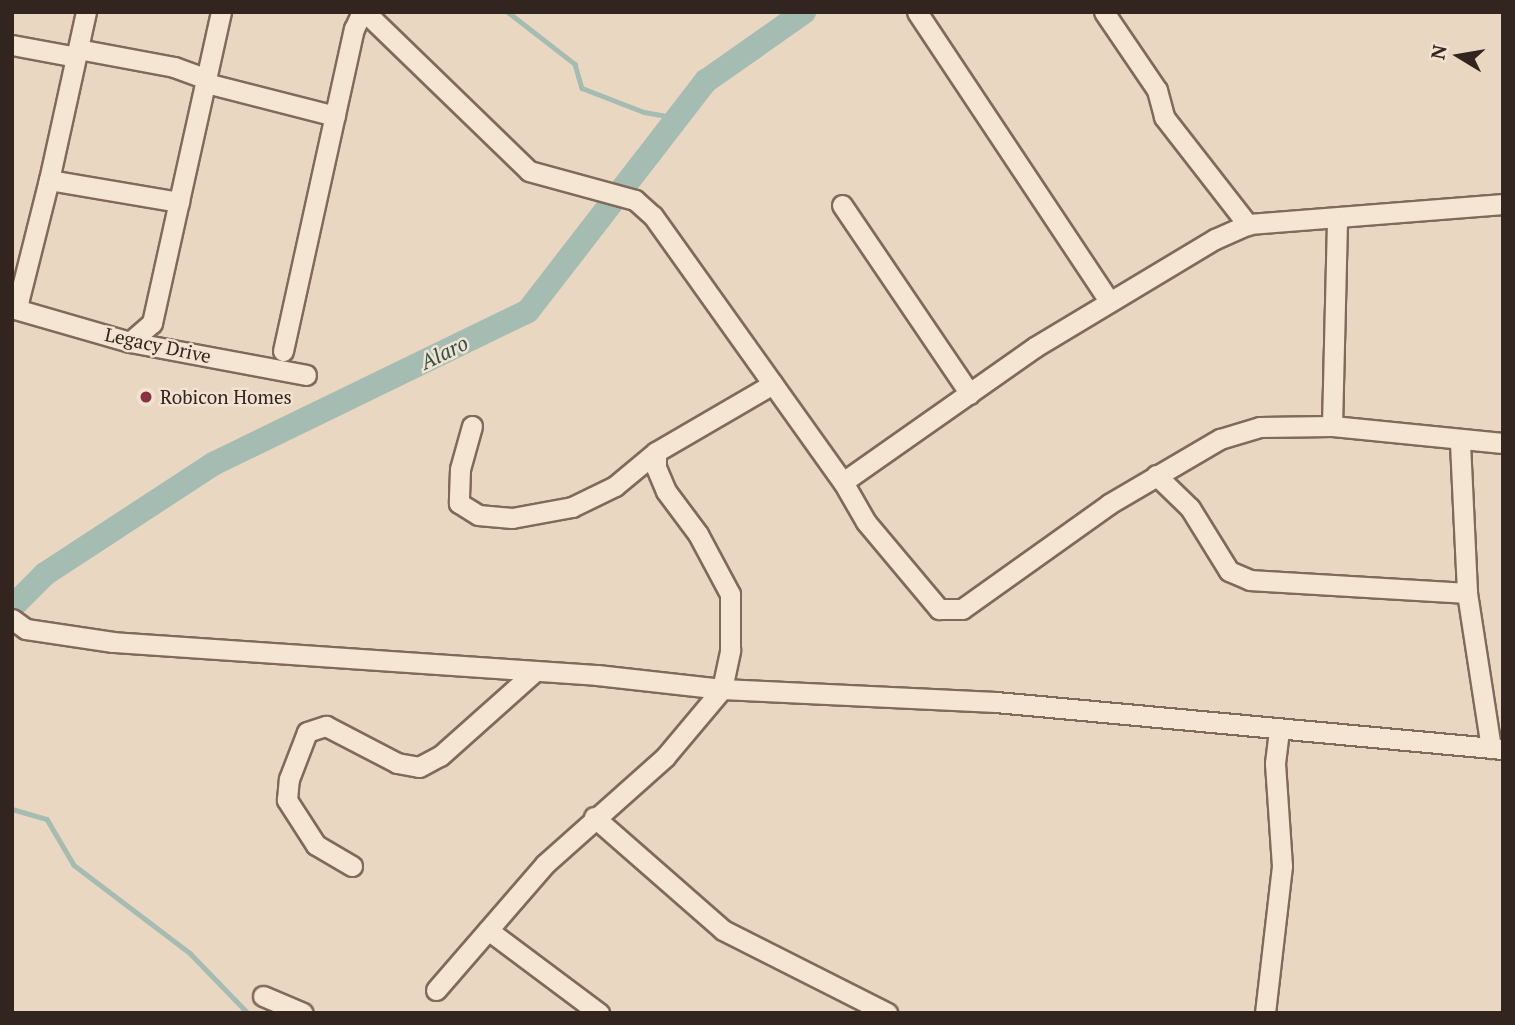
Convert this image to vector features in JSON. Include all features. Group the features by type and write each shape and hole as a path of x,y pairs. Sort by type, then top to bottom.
{"street":[{"path":"12,307 19,299 49,180 86,12"},
{"path":"130,342 152,323 221,12"},
{"path":"283,351 335,116 363,12 529,171 635,200 653,216 844,482 866,522 927,599 939,609 953,612 1157,475 1220,439 1261,427 1332,426 1460,443 1503,443"},
{"path":"917,12 1110,302"},
{"path":"1104,12 1157,90 1164,117 1248,225"},
{"path":"12,44 174,67 206,81 335,116"},
{"path":"49,180 179,202"},
{"path":"844,482 1035,347 1215,239 1248,225 1503,204"},
{"path":"842,205 970,394"},
{"path":"1332,426 1337,219"},
{"name":"Legacy Drive","path":"12,307 130,342 306,375"},
{"path":"472,426 456,495 466,509 493,519 572,507 615,486 656,452 773,384"},
{"path":"12,619 26,629 113,642 722,689 996,702 1497,749 1467,593 1460,443"},
{"path":"436,990 594,817 620,800 665,757 722,689 730,650 730,594 698,534 666,491 656,467 656,452"},
{"path":"1157,475 1189,508 1229,571 1250,580 1467,593"},
{"path":"352,866 316,845 287,800 289,779 307,732 326,726 397,763 419,767 440,756 533,673"},
{"path":"1265,1013 1282,866 1275,763 1279,729"},
{"path":"594,817 723,930 887,1013"},
{"path":"488,930 599,1013"},
{"path":"263,996 303,1013"}],"waterway":[{"path":"508,12 575,64 582,88 644,112 678,118"},
{"name":"Alaro","path":"12,607 45,574 213,464 528,311 706,81 804,12"},
{"path":"12,809 47,819 74,865 190,953 248,1013"}],"place":[{"name":"Robicon Homes","path":"146,397"}]}
